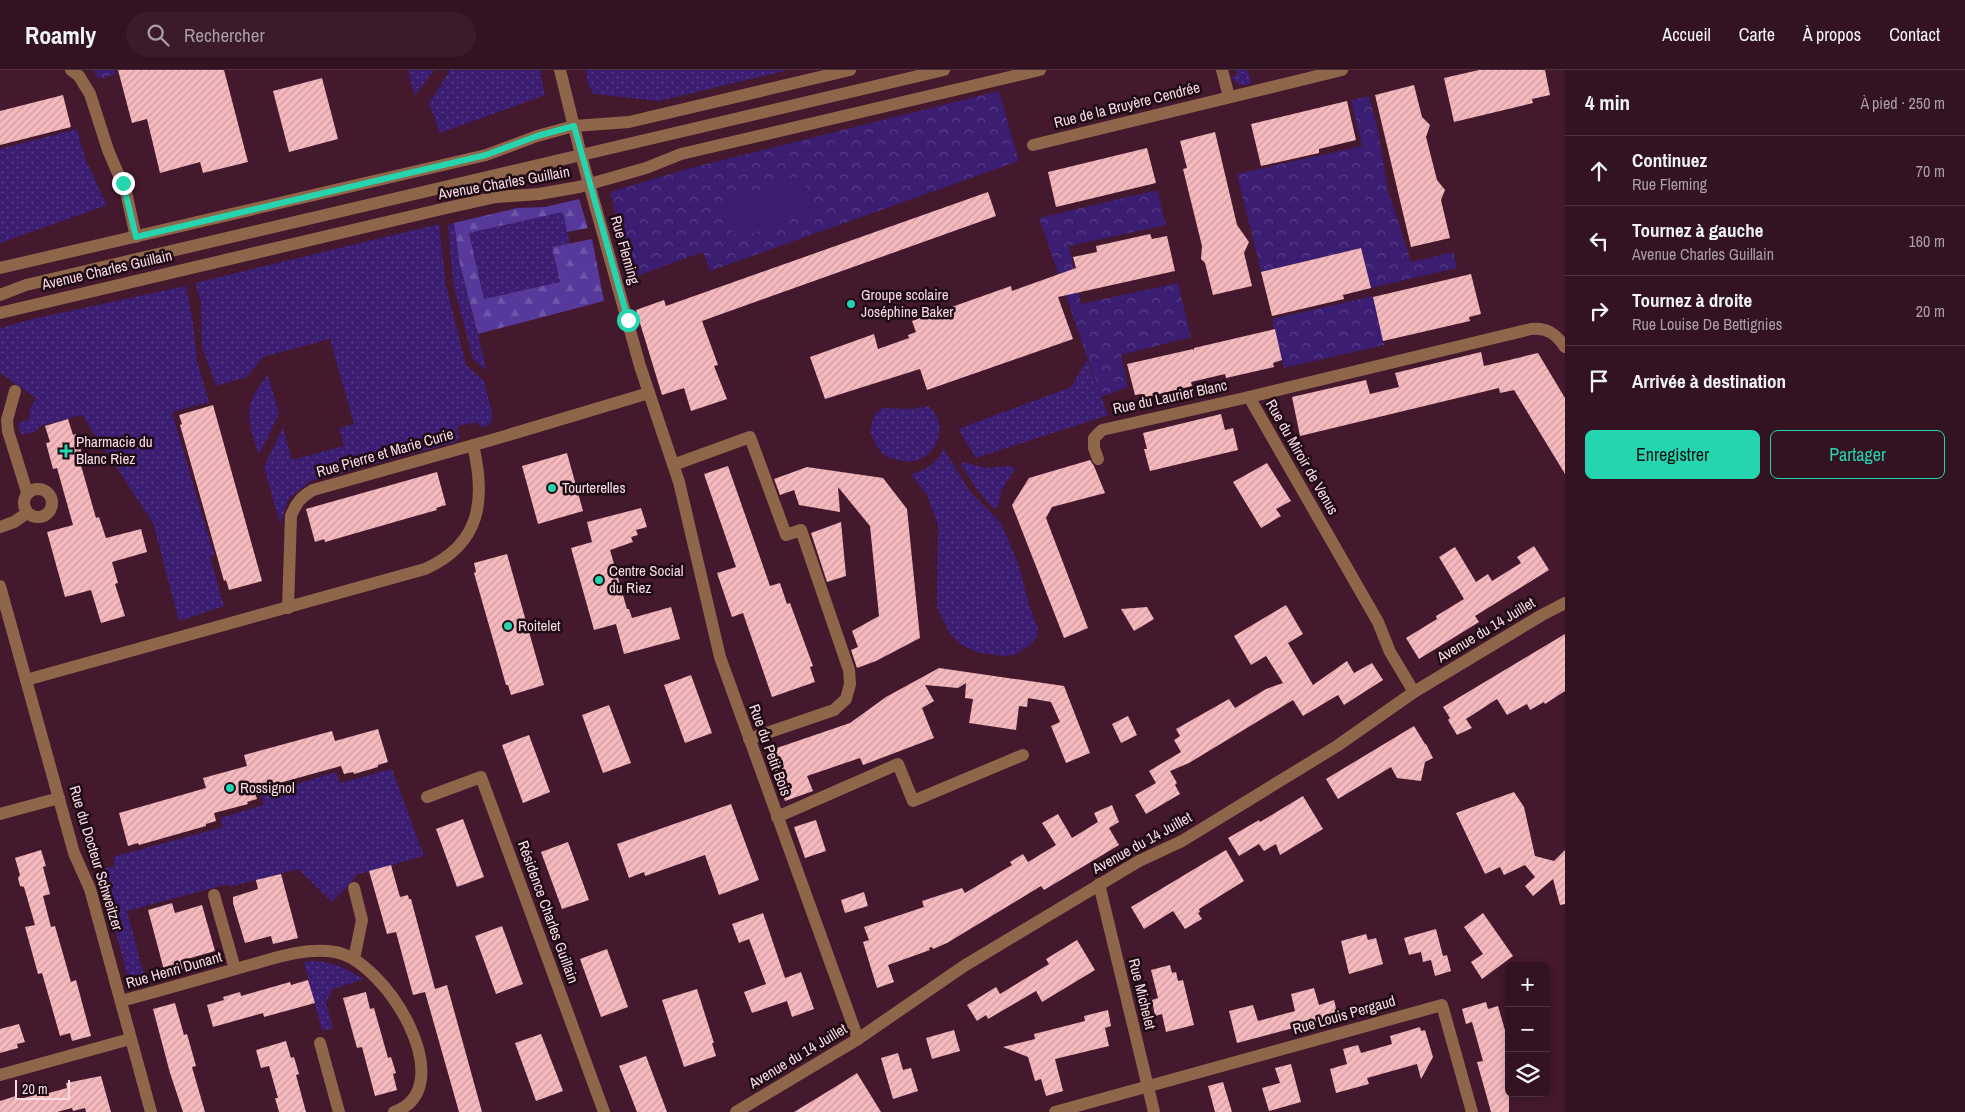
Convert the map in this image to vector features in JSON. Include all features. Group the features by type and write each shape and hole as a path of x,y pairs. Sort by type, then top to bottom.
{"street":[{"path":"71,70 79,76 90,94 108,150 126,192 136,237"},
{"name":"Rue Fleming","path":"560,70 581,155 648,393 674,465"},
{"name":"Avenue Charles Guillain","path":"0,268 486,155 537,136 574,126 629,122 850,70"},
{"path":"0,295 26,285 944,70"},
{"name":"Avenue Charles Guillain","path":"0,313 496,197 551,192 589,184 636,171 681,154 1040,70"},
{"path":"1222,70 1229,97"},
{"name":"Rue de la Bruyère Cendrée","path":"1033,145 1342,70"},
{"path":"0,284 8,286 26,285"},
{"name":"Rue du Miroir de Venus","path":"1414,692 1390,652 1378,622 1249,397 1531,329 1548,330 1557,336 1565,347"},
{"path":"15,391 7,420 8,431 27,492 23,503 28,513 36,517 46,515 52,507 49,493 41,488 27,492"},
{"name":"Rue Pierre et Marie Curie","path":"288,608 291,516 296,503 313,490 648,393"},
{"name":"Rue du Laurier Blanc","path":"1098,459 1094,448 1094,438 1102,430 1249,397"},
{"path":"674,465 750,437 786,535 800,530 850,670 850,684 846,699 834,710 749,739"},
{"name":"Rue Pierre et Marie Curie","path":"26,680 425,569 452,554 466,538 471,526 478,503 480,482 473,445"},
{"name":"Rue du Petit Bois","path":"674,465 718,650 858,1040"},
{"path":"0,527 14,522 28,513"},
{"name":"Rue du Docteur Schweitzer","path":"0,586 74,852 90,889 151,1112"},
{"name":"Avenue du 14 Juillet","path":"736,1112 858,1040 956,972 1099,884 1139,861 1182,841 1337,746 1414,692 1565,603"},
{"path":"777,817 898,764 913,801 1023,755"},
{"name":"Résidence Charles Guillain","path":"427,797 481,777 604,1112"},
{"path":"0,814 59,798"},
{"name":"Rue Michelet","path":"1099,884 1154,1112"},
{"path":"354,888 362,920 354,958"},
{"name":"Rue Henri Dunant","path":"214,896 235,969"},
{"name":"Rue Henri Dunant","path":"122,1001 296,953 313,950 348,955 382,982 402,1010 416,1044 422,1074 421,1084 412,1102 401,1111"},
{"name":"Rue Louis Pergaud","path":"1148,1087 1442,1004 1472,1112"},
{"path":"0,1075 130,1039"},
{"path":"320,1044 339,1112"},
{"path":"1055,1112 1148,1087"}],"green space":[{"path":"93,70 115,70 116,74 99,79"},
{"path":"408,70 434,70 415,96"},
{"path":"450,70 540,70 545,95 440,133 429,103"},
{"path":"586,70 788,70 660,101 594,94 588,85"},
{"path":"1236,70 1251,70 1248,71 1251,83 1242,85 1235,81 1231,77 1237,75"},
{"path":"999,91 1019,161 710,271 703,252 631,278 610,192 690,168"},
{"path":"1369,96 1378,131 1388,190 1411,262 1453,252 1457,268 1371,288 1361,248 1261,272 1237,174 1362,146 1351,100"},
{"path":"77,129 86,161 107,205 0,243 0,149"},
{"path":"797,177 804,180 813,206 809,213 742,237 733,233 725,208 729,200"},
{"path":"1157,190 1166,225 1069,246 1081,304 1178,283 1191,337 1121,355 1128,387 1101,397 1039,218"},
{"path":"579,199 588,228 567,232 563,212 469,233 484,299 560,282 552,247 592,239 604,301 478,334 460,265 454,223 517,208 545,207"},
{"path":"563,212 570,243 552,247 560,282 484,299 469,233"},
{"path":"454,223 460,265 487,371 473,359 453,283 448,225"},
{"path":"439,224 446,285 466,365 484,381 492,413 492,421 487,427 482,427 476,422 457,427 459,437 456,442 311,481 289,498 280,524 264,466 283,428 292,460 344,446 339,428 354,424 330,339 263,357 247,377 216,386 202,347 201,302 195,283"},
{"path":"186,286 197,360 209,402 172,412 214,555 210,557 224,606 179,621 153,523 82,415 40,426 34,432 21,435 18,423 29,420 30,408 36,398 0,373 0,328 37,318"},
{"path":"1373,296 1384,345 1284,368 1272,319"},
{"path":"1087,360 1108,415 976,458 958,429 1071,387"},
{"path":"268,374 279,414 259,455 249,413 254,395"},
{"path":"928,406 936,415 939,425 939,435 929,453 920,459 910,461 891,458 881,452 870,432 874,416 882,408 913,409"},
{"path":"944,449 969,490 1001,523 1018,563 1030,608 1038,628 1037,637 1030,645 1015,655 1002,656 977,652 961,645 950,634 937,608 938,525 927,495 912,476 913,473 931,465"},
{"path":"963,462 985,468 1012,466 1015,469 1002,489 998,507 993,508 978,491 961,465"},
{"path":"392,769 424,856 356,875 332,902 298,869 229,887 228,884 127,911 145,979 134,983 128,978 99,870 115,866 113,857 223,827 220,818 264,805 261,795 336,772 340,783"},
{"path":"318,961 340,966 364,979 333,989 326,1003 333,1028 322,1031 304,962"}],"building":[{"path":"118,70 224,70 248,162 203,173 200,162 160,173 147,119 132,123"},
{"path":"1479,70 1545,70 1550,95 1532,99 1533,103 1454,122 1444,78"},
{"path":"322,78 338,139 289,152 273,91"},
{"path":"1414,85 1422,117 1430,125 1426,137 1437,180 1445,190 1441,200 1450,238 1411,247 1375,95"},
{"path":"63,95 71,127 0,145 0,111"},
{"path":"1347,101 1356,140 1319,149 1319,153 1261,166 1251,124"},
{"path":"1215,132 1237,225 1249,242 1244,253 1252,286 1213,295 1205,263 1201,259 1202,246 1183,169 1187,168 1180,141"},
{"path":"1147,148 1156,183 1056,207 1048,172"},
{"path":"988,192 996,216 702,321 718,365 714,366 727,399 691,411 684,388 662,395 636,310 664,300 666,306"},
{"path":"1150,234 1152,239 1167,236 1175,271 1058,297 1073,339 927,390 920,369 825,399 810,357 874,334 878,349 909,338 908,335 916,332 912,321 1011,286 1012,291 1076,268 1073,257 1097,252 1096,246"},
{"path":"1361,248 1371,288 1343,295 1344,299 1272,316 1261,272"},
{"path":"1471,274 1481,314 1469,317 1470,321 1383,341 1373,297"},
{"path":"1275,329 1282,360 1273,363 1274,367 1226,378 1225,374 1191,382 1192,386 1143,398 1142,394 1135,395 1127,364 1193,349 1194,351 1194,348"},
{"path":"1481,352 1484,366 1538,353 1565,398 1565,474 1514,390 1500,393 1499,388 1300,436 1292,397 1366,380 1370,394 1399,387 1395,373"},
{"path":"213,405 262,581 229,590 226,580 224,581 180,425 182,424 179,415"},
{"path":"1221,414 1225,430 1233,428 1238,450 1150,471 1144,449 1147,449 1143,433"},
{"path":"68,419 73,435 76,434 84,461 80,462 96,518 99,517 106,538 141,529 147,552 112,562 118,583 115,584 125,616 101,623 91,590 65,597 47,532 73,525 57,468 53,469 46,443 50,442 45,426"},
{"name":"Tourterelles","path":"567,453 583,511 538,524 522,466"},
{"path":"1090,460 1105,493 1052,507 1046,518 1088,628 1064,638 1012,505 1029,478"},
{"path":"1267,463 1291,501 1276,509 1281,516 1261,528 1233,482"},
{"path":"728,466 770,586 780,583 787,604 790,603 813,666 810,667 815,682 772,697 743,613 732,617 717,573 736,567 704,474"},
{"path":"807,467 883,478 907,509 920,638 876,661 857,668 851,650 858,647 852,631 879,616 870,526 838,487 840,512 799,505 794,490 780,495 774,479"},
{"path":"437,472 446,505 436,508 437,510 325,542 324,539 315,542 306,509"},
{"name":"Centre Social du Riez","path":"641,508 647,527 636,530 638,535 631,537 633,542 610,550 627,609 629,609 632,618 671,607 680,639 624,654 616,624 594,630 571,548 592,542 587,522"},
{"path":"841,522 846,576 827,582 811,533"},
{"path":"1534,546 1549,570 1475,616 1479,622 1419,659 1406,638 1437,619 1436,616 1464,599 1439,557 1455,547 1476,582 1488,574 1492,581 1521,563 1517,557"},
{"name":"Roitelet","path":"507,554 544,685 511,695 508,685 506,685 474,573 476,572 474,563"},
{"path":"1286,605 1303,634 1288,643 1313,685 1347,661 1354,673 1372,663 1383,680 1344,705 1338,695 1303,716 1293,700 1189,763 1170,771 1177,783 1175,785 1180,794 1146,814 1135,795 1156,783 1149,771 1181,752 1174,740 1180,736 1176,729 1229,699 1235,708 1266,689 1283,683 1266,656 1251,665 1234,636"},
{"path":"1147,607 1154,619 1134,631 1121,609"},
{"path":"1565,634 1565,691 1545,704 1544,702 1530,710 1527,704 1507,715 1497,699 1466,719 1472,728 1457,735 1443,707"},
{"path":"939,668 1064,686 1090,753 1066,763 1051,726 1060,722 1051,702 1028,698 1027,707 1019,706 1016,730 969,723 973,699 965,698 966,683 958,688 925,685 934,701 922,708 934,738 863,765 860,758 807,776 813,791 785,801 768,751 850,723 886,697"},
{"path":"691,675 712,733 685,743 664,685"},
{"path":"609,705 631,763 603,773 582,715"},
{"path":"1128,716 1137,735 1121,743 1112,724"},
{"path":"1414,726 1433,758 1425,762 1421,781 1397,778 1391,767 1338,799 1326,779"},
{"name":"Rossignol","path":"378,729 388,762 378,765 378,767 354,774 353,772 344,774 341,766 254,790 257,799 247,802 248,804 214,813 216,821 206,824 206,826 139,845 138,843 128,846 119,813 206,788 203,778 247,766 244,755 332,731 335,741"},
{"path":"529,735 550,792 523,803 502,745"},
{"path":"1514,792 1524,807 1535,856 1554,861 1565,850 1565,904 1560,905 1553,879 1533,896 1525,886 1535,877 1525,865 1504,875 1500,867 1485,874 1456,813"},
{"path":"1303,796 1323,829 1280,855 1276,844 1264,851 1259,844 1239,856 1228,838 1259,820 1260,822"},
{"path":"731,804 759,880 719,895 705,855 645,876 644,872 629,878 617,844"},
{"path":"1112,805 1119,822 1109,828 1119,845 1044,890 1041,886 947,943 933,949 932,947 929,948 930,950 888,965 894,982 877,988 863,942 869,940 864,927 924,907 922,901 962,888 965,893 1012,865 1010,862 1023,854 1028,862 1056,845 1042,823 1058,814 1072,838 1098,822 1094,813"},
{"path":"463,819 484,877 457,887 436,829"},
{"path":"816,820 826,851 805,858 794,827"},
{"path":"568,842 589,900 562,909 541,852"},
{"path":"41,850 46,866 43,867 50,894 43,896 51,927 55,926 71,982 76,980 91,1036 72,1041 70,1033 60,1036 42,973 38,974 25,927 35,925 24,887 20,886 18,878 20,875 15,858"},
{"path":"1226,850 1244,881 1199,909 1200,912 1198,913 1202,919 1185,929 1173,911 1144,929 1131,907"},
{"path":"391,865 400,897 408,895 409,899 411,899 435,989 447,985 482,1112 459,1112 425,992 413,995 396,932 387,934 369,871"},
{"path":"281,874 298,938 273,944 271,936 245,943 233,903 233,897 258,889 256,880"},
{"path":"864,892 868,906 845,913 841,900"},
{"path":"172,903 175,913 202,905 215,951 187,959 190,967 165,974 148,910"},
{"path":"763,913 785,978 801,972 814,1009 792,1017 787,1001 752,1013 744,992 766,984 749,939 739,943 732,924"},
{"path":"1483,913 1513,956 1482,979 1471,962 1483,954 1464,927"},
{"path":"502,926 523,984 496,994 475,936"},
{"path":"1436,929 1443,956 1447,955 1451,971 1435,976 1431,960 1423,962 1421,952 1409,955 1404,938"},
{"path":"1366,934 1368,940 1376,938 1383,964 1349,974 1341,941"},
{"path":"1077,940 1095,970 1042,1002 1036,991 988,1019 986,1015 977,1021 967,1005 996,987 1000,994 1049,964 1046,959"},
{"path":"607,949 628,1007 601,1017 580,959"},
{"path":"1170,965 1172,973 1176,972 1178,981 1183,980 1194,1025 1166,1032 1162,1014 1155,1016 1152,1000 1158,998 1151,970"},
{"path":"308,980 315,1003 264,1017 263,1013 213,1027 207,1005 224,1000 223,997 240,992 241,996 290,982 291,985"},
{"path":"1314,988 1319,1005 1334,1000 1338,1016 1237,1043 1229,1011 1253,1005 1258,1021 1295,1011 1291,994"},
{"path":"697,989 714,1043 712,1043 716,1056 684,1067 662,1000"},
{"path":"366,992 370,1009 374,1008 388,1058 391,1057 396,1073 393,1074 397,1090 375,1096 362,1047 357,1048 343,998"},
{"path":"1486,1002 1488,1009 1498,1006 1505,1030 1505,1097 1509,1097 1509,1112 1491,1112 1477,1062 1483,1061 1472,1022 1466,1024 1462,1009"},
{"path":"175,1003 184,1035 187,1034 196,1066 192,1067 205,1112 183,1112 170,1073 153,1009"},
{"path":"1108,1010 1111,1026 1105,1028 1109,1046 1055,1059 1063,1091 1046,1096 1041,1079 1035,1081 1028,1057 1003,1047 1035,1039 1034,1034 1085,1021 1084,1016"},
{"path":"19,1024 25,1042 17,1044 18,1048 0,1053 0,1029"},
{"path":"1420,1027 1421,1031 1425,1030 1433,1057 1421,1079 1417,1064 1367,1078 1369,1084 1336,1093 1330,1069 1347,1064 1343,1049 1358,1045 1361,1053 1392,1044 1390,1036"},
{"path":"954,1030 960,1051 932,1059 926,1038"},
{"path":"541,1034 563,1091 536,1101 515,1043"},
{"path":"286,1041 291,1058 294,1057 299,1074 296,1075 306,1112 279,1112 275,1098 278,1098 269,1066 261,1068 256,1050"},
{"path":"898,1053 903,1070 911,1068 918,1091 893,1099 881,1058"},
{"path":"646,1056 667,1112 637,1112 619,1066"},
{"path":"1291,1064 1301,1102 1269,1111 1262,1088 1280,1083 1275,1068"},
{"path":"857,1073 881,1112 794,1112 840,1084"},
{"path":"101,1076 111,1112 86,1112 85,1108 73,1111 72,1108 57,1112 0,1112 0,1101 16,1096 17,1100 38,1094 38,1096 67,1088 66,1083"},
{"path":"1223,1082 1232,1112 1215,1112 1208,1086"}],"place":[{"name":"Groupe scolaire Joséphine Baker","path":"851,304"},
{"name":"Pharmacie du Blanc Riez","path":"66,451"},
{"name":"Tourterelles","path":"552,488"},
{"name":"Centre Social du Riez","path":"599,580"},
{"name":"Roitelet","path":"508,626"},
{"name":"Rossignol","path":"230,788"}],"route":[{"path":"123,183 136,237 486,155 537,136 574,126 628,320"}]}
